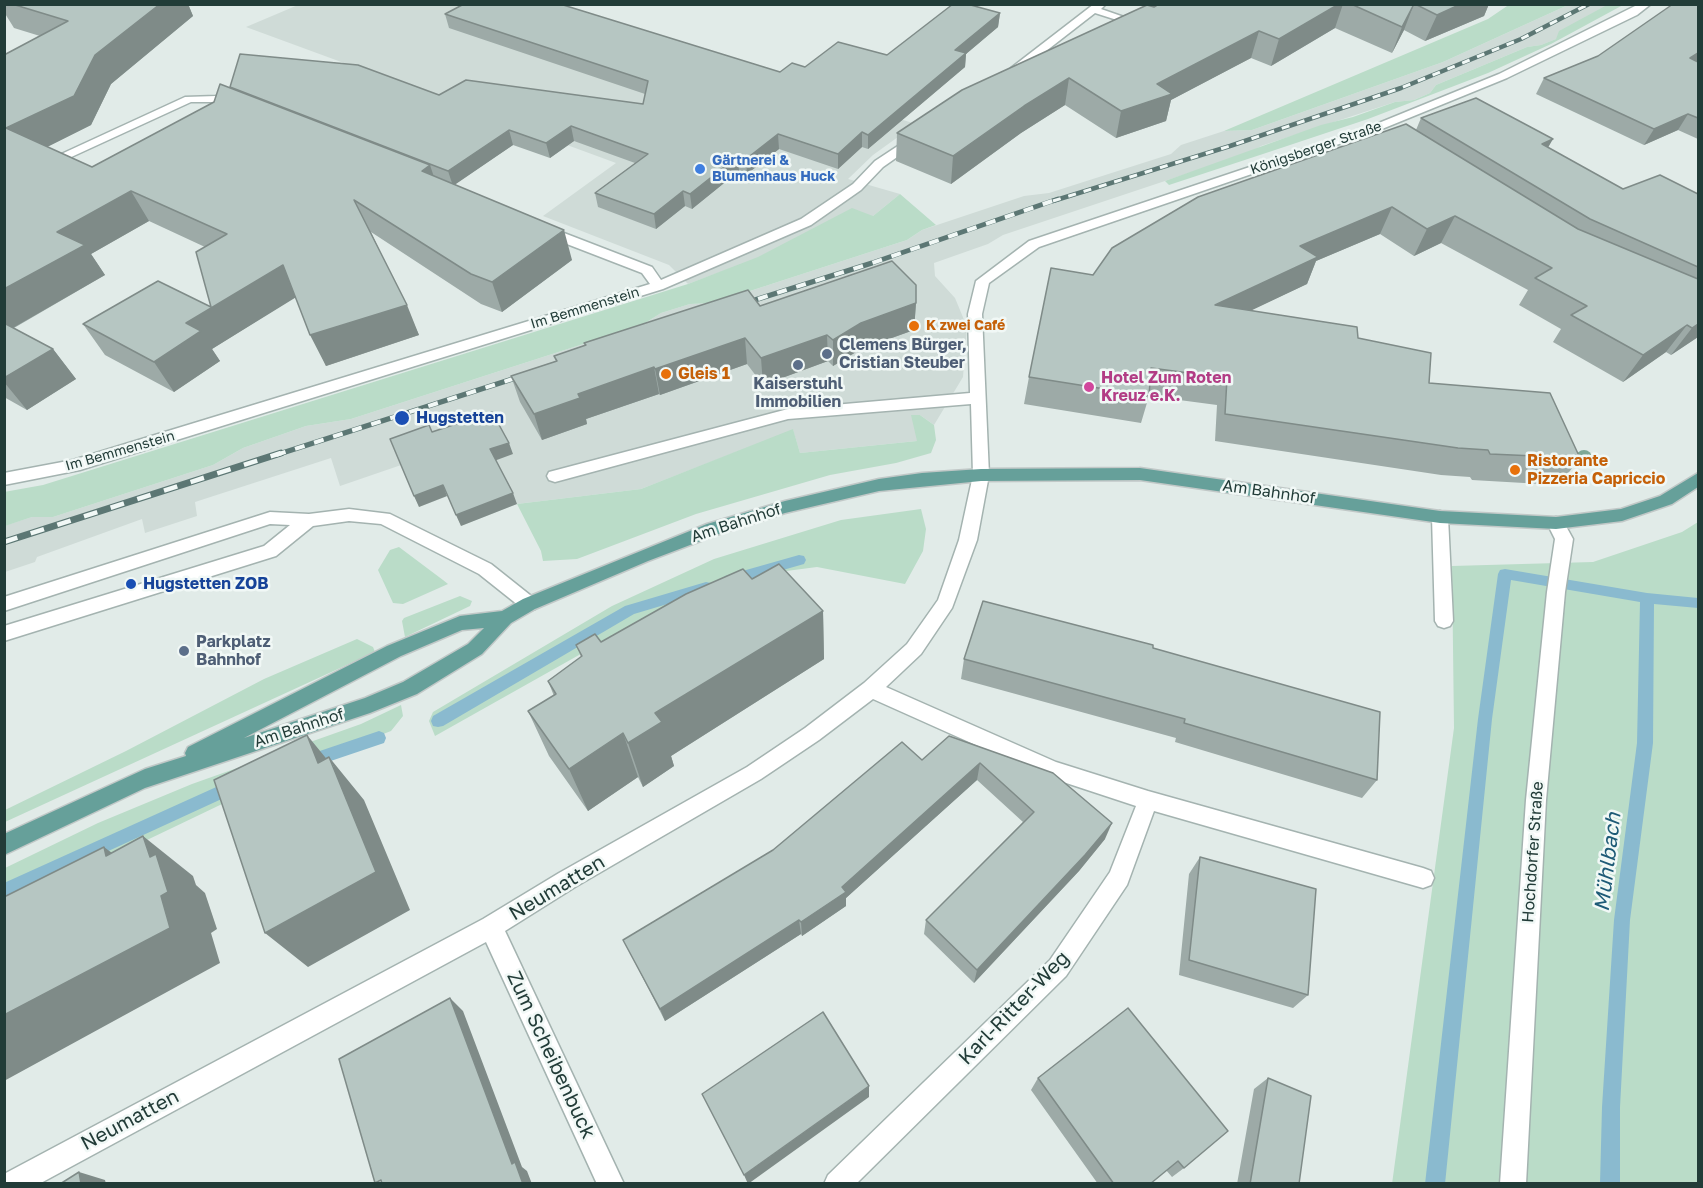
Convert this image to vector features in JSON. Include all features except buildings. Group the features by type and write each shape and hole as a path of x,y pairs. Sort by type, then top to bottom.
{"main road":[{"name":"Am Bahnhof","path":"142,780 370,705 410,688 475,649 505,618 529,604 703,533 785,507 879,485 922,478 981,475 1140,474 1440,517 1556,523 1622,515 1666,500 1698,479"},
{"name":"Am Bahnhof","path":"4,844 142,780 394,651 460,623 505,618"}],"street":[{"name":"Königsberger Straße","path":"978,399 975,314 983,281 1034,244 1378,132 1503,76 1633,13 1646,4"},
{"path":"1002,79 1098,7 1149,28"},
{"path":"63,156 189,99 216,99 249,112"},
{"name":"Im Bemmenstein","path":"4,479 74,466 658,286 806,222 857,187 879,164 926,131"},
{"path":"529,224 647,270 658,286"},
{"path":"555,476 788,414 978,399 981,475"},
{"name":"Neumatten","path":"12,1184 491,927 567,880 754,773 812,734 871,689 914,649 946,603 968,540 981,475"},
{"path":"4,604 270,518 309,520 349,515 384,518 485,569 529,604"},
{"path":"1440,517 1444,621"},
{"path":"4,634 270,551 309,520"},
{"name":"Hochdorfer Straße","path":"1513,1184 1536,800 1559,564 1564,539 1556,523"},
{"path":"871,689 1052,770 1148,800 1423,878"},
{"name":"Karl-Ritter-Weg","path":"837,1184 1058,968 1119,878 1148,800"},
{"name":"Zum Scheibenbuck","path":"491,927 611,1184"}],"shaded area":[{"path":"298,5 531,5 916,124 873,155 848,179 900,194 873,216 688,284 669,265 543,216 616,163 246,27"},
{"path":"1568,5 1611,5 1556,39 1527,47 1436,85 1430,93 1414,100 1395,102 1261,146 1249,153 1003,235 988,244 934,263 935,276 955,298 967,327 963,377 934,425 920,415 917,441 800,453 793,430 641,489 517,504 461,526 448,496 419,507 411,487 407,463 340,486 331,458 195,502 197,516 145,533 142,519 37,557 35,562 5,572 4,526 32,517 53,517 213,465 243,448 306,426 351,419 642,325 661,313 690,304 713,303 907,240 922,230 1024,196 1049,193 1171,154 1181,145 1224,131 1252,130 1443,62"}],"green space":[{"path":"1510,4 1568,5 1443,62 1252,130 1224,131 1488,19"},
{"path":"1607,5 1623,5 1551,44 1488,73 1368,119 1169,185 1165,181 1321,125 1353,117 1395,102 1414,100 1430,93 1436,85 1527,47 1556,39 1559,31"},
{"path":"900,194 936,225 922,230 907,240 713,303 690,304 661,313 642,325 351,419 306,426 243,448 213,465 53,517 32,517 5,526 4,492 43,485 688,284 758,257 852,208 873,216"},
{"path":"911,415 920,415 934,425 936,440 931,453 896,463 830,475 696,514 577,559 543,561 541,551 517,504 641,489 793,429 800,453 917,441"},
{"path":"921,509 926,529 923,551 905,584 817,567 771,573 659,610 435,736 429,721 433,712 612,606 714,559 841,520"},
{"path":"1698,522 1698,1183 1392,1184 1454,728 1452,566 1593,562 1682,532"},
{"path":"399,547 448,584 403,604 393,603 378,570 390,550"},
{"path":"460,596 472,601 470,606 405,637 402,621 404,618"},
{"path":"357,639 373,647 375,652 5,822 5,810 126,751 264,679"},
{"path":"401,705 403,716 391,731 378,736 379,740 291,771 5,908 5,868 98,823 192,784 361,724"}],"waterway":[{"path":"730,580 799,560"},
{"path":"1435,1184 1485,719 1505,574 1647,598"},
{"path":"438,721 630,610 706,587"},
{"name":"Mühlbach","path":"1610,1184 1611,1107 1622,920 1645,743 1647,598"},
{"name":"Mühlbach","path":"1647,598 1698,603"},
{"path":"307,762 379,738"},
{"path":"4,891 234,786"}],"railway":[{"path":"1053,201 1230,146 1401,88 1521,39 1589,4"},
{"path":"739,305 872,263 1058,199"},
{"path":"276,455 528,374"},
{"path":"4,542 281,453"}],"place":[{"name":"Gärtnerei & Blumenhaus Huck","path":"700,169"},
{"name":"K zwei Café","path":"914,326"},
{"name":"Clemens Bürger, Cristian Steuber","path":"827,354"},
{"name":"Kaiserstuhl Immobilien","path":"798,365"},
{"name":"Gleis 1","path":"666,374"},
{"name":"Hotel Zum Roten Kreuz e.K.","path":"1089,387"},
{"name":"Hugstetten","path":"402,418"},
{"name":"Ristorante Pizzeria Capriccio","path":"1515,470"},
{"name":"Hugstetten ZOB","path":"131,584"},
{"name":"Parkplatz Bahnhof","path":"184,651"}]}
